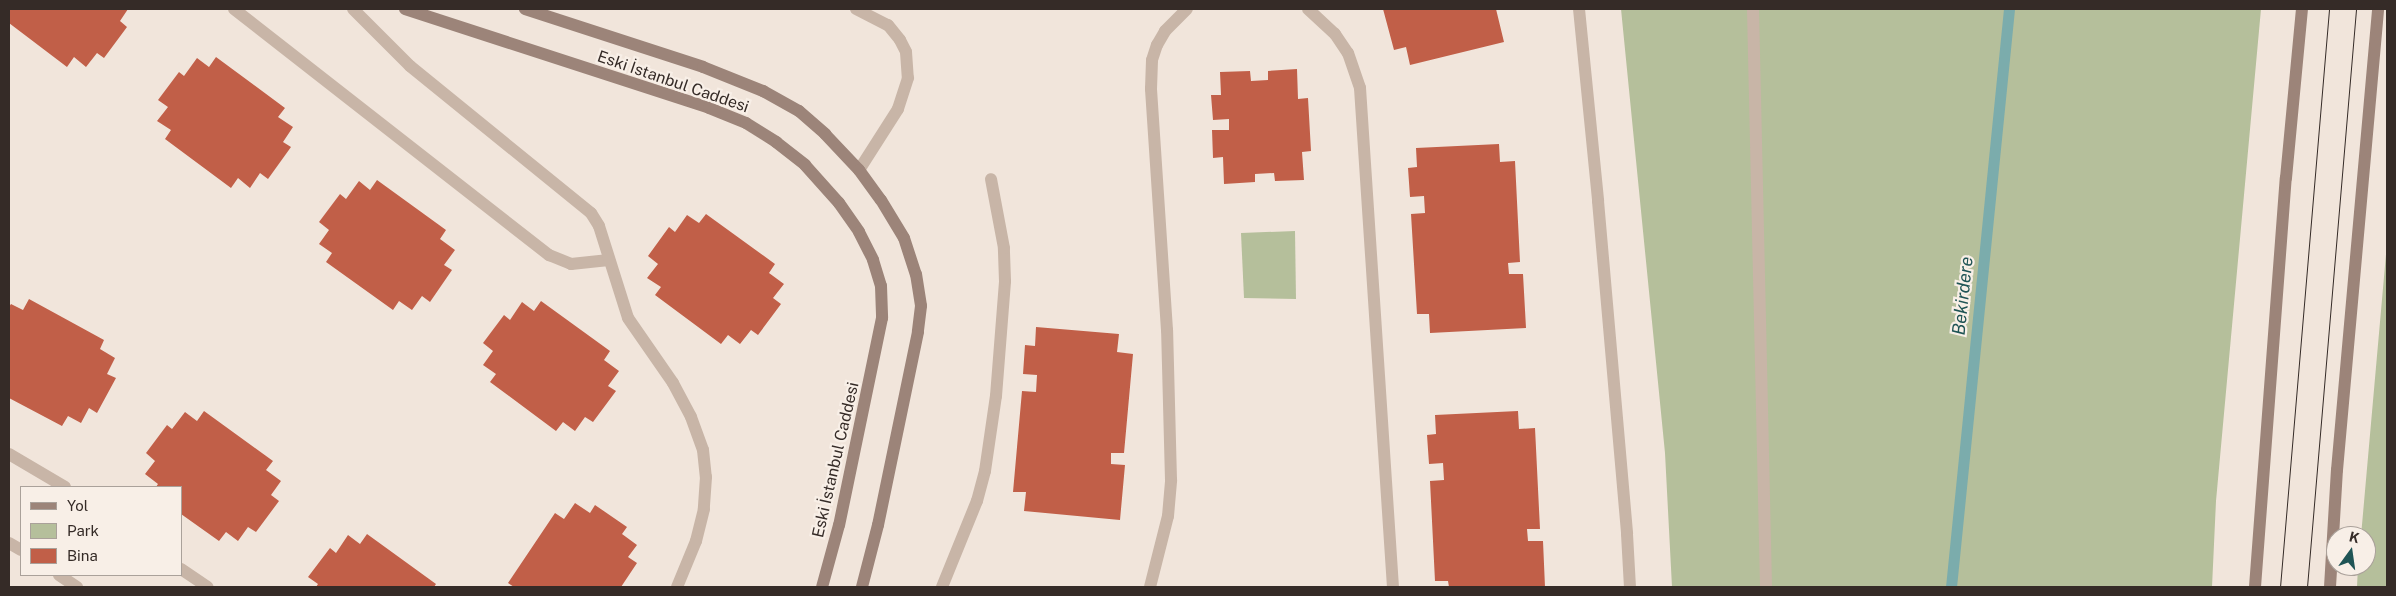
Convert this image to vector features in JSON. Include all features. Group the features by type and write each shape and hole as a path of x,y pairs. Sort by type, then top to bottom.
{"main road":[{"name":"Eski İstanbul Caddesi","path":"405,9 709,108 746,123 776,142 806,165 839,203 859,232 873,260 881,286 882,318 838,525 822,587"},
{"name":"Eski İstanbul Caddesi","path":"525,9 703,68 763,91 799,111 825,134 859,170 881,200 904,238 916,274 921,306 911,368 878,525 862,587"},
{"path":"2255,587 2286,178 2302,9"},
{"path":"2330,587 2337,470 2378,9"}],"street":[{"path":"234,9 549,255 571,264 609,260"},
{"path":"353,9 410,66 591,213 599,226 628,318 673,383 691,417 703,450 706,477 704,509 696,541 676,587"},
{"path":"856,9 888,25 900,40 906,52 908,78 898,109 859,170"},
{"path":"1150,587 1168,516 1170,480 1167,330 1152,89 1152,60 1156,46 1165,31 1187,9"},
{"path":"1308,9 1335,34 1348,53 1360,88 1393,587"},
{"path":"1579,9 1628,534 1630,587"},
{"path":"1753,9 1766,587"},
{"path":"942,587 977,501 985,471 996,396 1006,281 1004,248 991,179"},
{"path":"9,454 63,486"},
{"path":"9,543 20,549"},
{"path":"182,570 208,587"},
{"path":"60,576 77,587"}],"green space":[{"path":"1621,9 2261,9 2216,501 2212,587 1672,587 1665,453"},
{"path":"1295,231 1296,299 1244,298 1241,233"},
{"path":"2387,243 2387,587 2357,587 2358,576 2376,576 2376,526 2362,526"}],"building":[{"path":"9,9 128,9 120,21 127,27 104,58 97,53 86,67 74,57 67,67 9,23"},
{"path":"1383,9 1496,9 1504,42 1410,65 1406,47 1394,50"},
{"path":"216,57 285,108 278,117 293,127 283,142 291,147 268,179 260,173 250,188 238,178 231,188 165,139 171,130 157,121 168,107 158,100 179,72 184,76 197,58 209,67"},
{"path":"1297,69 1298,99 1308,98 1311,151 1302,152 1304,180 1275,181 1274,173 1255,174 1255,182 1224,184 1223,157 1213,158 1212,130 1229,130 1229,119 1213,120 1211,95 1221,95 1220,72 1250,71 1251,81 1268,80 1268,71"},
{"path":"1499,144 1500,162 1515,161 1520,262 1508,263 1509,274 1523,274 1526,328 1430,333 1429,314 1417,314 1411,214 1425,213 1424,196 1410,197 1408,168 1417,167 1416,148"},
{"path":"377,180 446,230 440,239 455,250 444,265 452,270 430,302 422,296 412,310 399,301 393,310 326,262 332,253 319,244 329,230 319,222 340,194 346,199 359,181 370,190"},
{"path":"706,214 775,264 769,273 784,284 773,298 781,304 758,335 751,330 740,344 728,335 721,344 655,295 661,287 647,278 658,264 648,256 669,227 675,232 687,215 699,223"},
{"path":"29,299 104,340 100,349 115,358 107,374 116,378 97,413 89,408 81,423 68,416 62,426 9,398 9,307 11,304 23,310"},
{"path":"541,301 610,351 604,360 619,371 608,386 616,391 593,422 585,417 575,431 563,422 556,431 490,382 496,374 483,365 493,351 483,343 504,315 510,320 522,302 534,311"},
{"path":"1036,327 1119,334 1117,352 1133,354 1124,453 1111,453 1111,464 1125,465 1120,520 1024,511 1026,492 1013,492 1022,391 1036,392 1037,375 1023,374 1025,345 1035,346"},
{"path":"204,411 273,461 266,470 281,481 271,495 279,501 256,532 248,527 238,541 226,532 219,541 182,515 182,486 157,486 158,484 145,474 155,461 146,453 167,425 172,429 185,412 197,421"},
{"path":"1518,411 1519,429 1535,428 1540,529 1527,529 1528,541 1543,541 1545,587 1449,587 1448,581 1435,581 1430,481 1444,480 1443,463 1429,464 1427,435 1436,434 1435,415"},
{"path":"575,503 590,513 595,505 627,527 622,534 637,545 628,557 637,563 621,587 514,587 508,583 555,513 564,519"},
{"path":"367,534 436,584 434,587 316,587 318,584 308,577 330,548 336,553 348,535 360,544"}],"waterway":[{"name":"Bekirdere","path":"1951,587 2009,9"}],"tram line":[{"path":"2280,587 2329,9"},
{"path":"2307,587 2356,9"}]}
